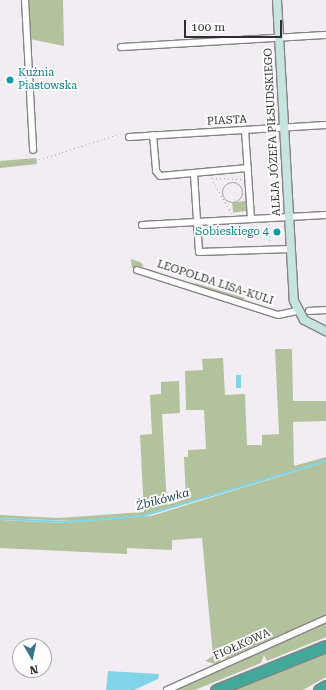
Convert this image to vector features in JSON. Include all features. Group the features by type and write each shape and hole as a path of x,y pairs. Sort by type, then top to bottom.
{"highway":[{"path":"216,690 326,646"},
{"path":"319,690 326,686"}],"street":[{"path":"25,0 31,148"},
{"name":"ALEJA JÓZEFA PIŁSUDSKIEGO","path":"277,0 285,128 288,217 294,301 297,311"},
{"path":"121,47 326,35"},
{"name":"PIASTA","path":"129,137 326,125"},
{"path":"245,130 251,219"},
{"path":"153,135 158,175 194,174 248,168"},
{"path":"194,174 199,252 291,249"},
{"path":"142,225 326,215"},
{"name":"LEOPOLDA LISA-KULI","path":"137,270 276,314 286,315 297,311"},
{"path":"309,311 326,310"},
{"path":"297,311 304,320 326,331"},
{"name":"FIOŁKOWA","path":"167,690 326,619"}],"path":[{"path":"0,166 29,162 123,132 129,137"},
{"path":"23,163 31,148"},
{"path":"26,159 29,162"},
{"path":"233,220 223,196 211,178 249,179"},
{"path":"223,196 224,187 232,182"},
{"path":"223,196 230,201 236,201 241,196 242,190 238,184 232,182"},
{"path":"269,218 270,250"}],"green space":[{"path":"27,0 63,0 64,46 30,39"},
{"path":"36,158 37,164 0,168 0,161"},
{"path":"246,201 247,211 233,212 232,202"},
{"path":"131,259 140,262 144,266 132,268"},
{"path":"195,283 245,298 243,301"},
{"path":"275,349 292,349 293,401 326,401 326,421 293,422 294,466 326,457 326,461 144,515 75,521 0,518 0,515 58,518 144,512 140,435 152,434 150,395 161,394 161,382 179,381 180,413 162,414 167,505 186,499 184,457 188,457 188,450 206,449 204,410 186,410 185,371 203,370 202,359 223,358 225,395 245,394 247,445 262,445 262,435 279,434"},
{"path":"326,462 326,615 225,659 223,655 219,657 221,661 215,664 205,661 213,656 202,538 172,540 172,550 127,548 127,554 0,548 0,520 64,523 151,516"},
{"path":"326,623 326,637 267,661 264,655 261,663 195,690 172,690"},
{"path":"326,650 326,677 303,690 227,690"}],"water":[{"path":"236,375 241,375 241,388 236,388"},
{"path":"108,671 159,674 158,679 134,690 106,690"}],"waterway":[{"name":"Żbikówka","path":"0,519 67,522 143,516 326,461"}],"place":[{"name":"Kuźnia Piastowska","path":"10,80"},
{"name":"Sobieskiego 4","path":"277,232"}]}
